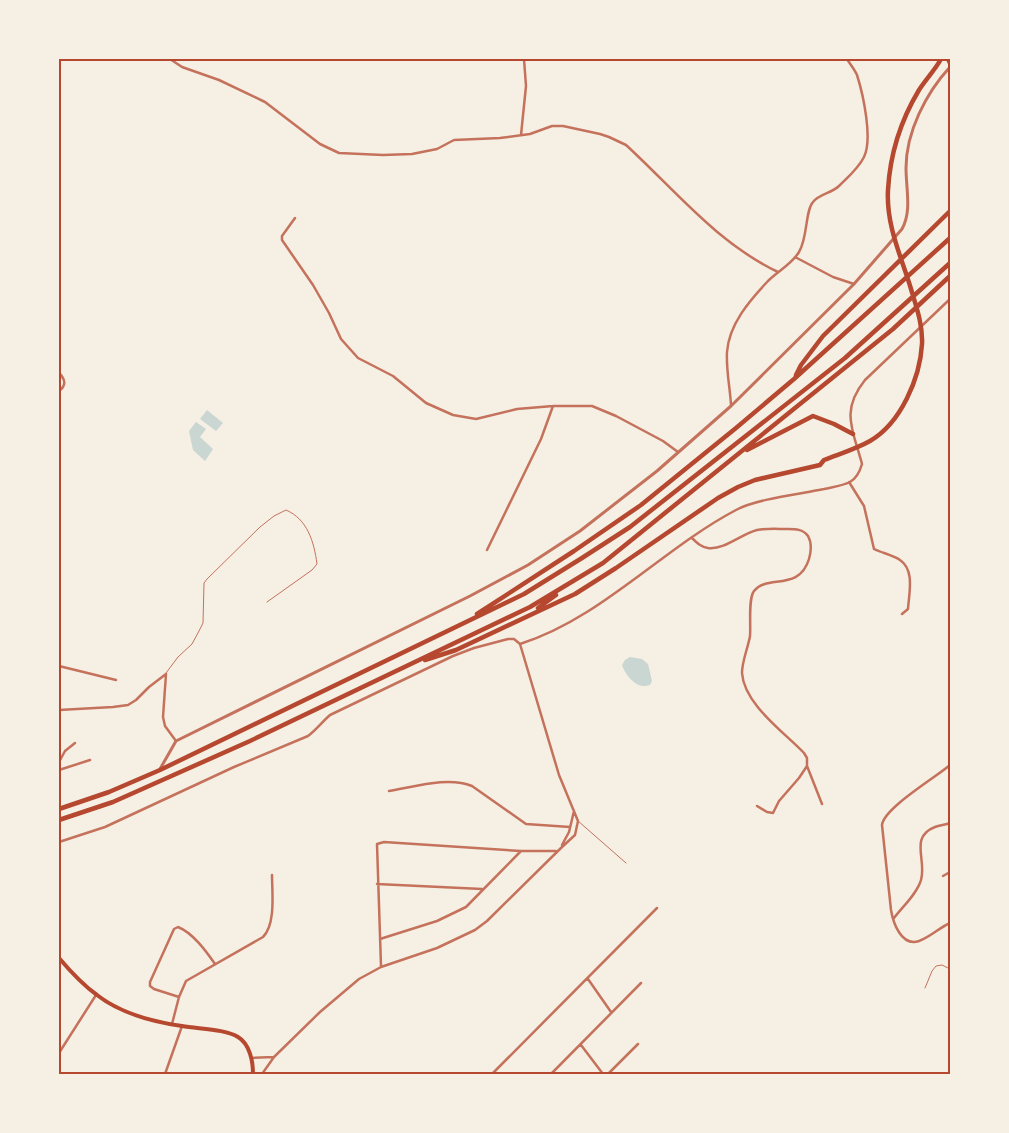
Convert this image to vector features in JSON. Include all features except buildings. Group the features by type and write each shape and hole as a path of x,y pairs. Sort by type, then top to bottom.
{"highway":[{"path":"407,666 456,650 574,594 718,498 738,487 755,480 820,465 824,460 870,441 886,427 902,406 912,384 919,364 922,343 920,318 890,225 888,191 892,156 903,121 920,89 941,59"},
{"path":"948,59 950,63"},
{"path":"794,379 801,364 823,336 950,212"},
{"path":"458,626 574,551 641,504 794,379 950,238"},
{"path":"59,809 109,792 160,770 524,594 630,527 844,358 950,263"},
{"path":"59,820 113,802 250,740 530,607 575,580 602,563 893,329 950,276"},
{"path":"735,457 813,416 853,434"},
{"path":"529,615 575,580"}],"main road":[{"path":"59,958 96,995 115,1006 132,1013 172,1024 236,1035 241,1038 246,1046 251,1058 253,1072"}],"street":[{"path":"170,59 189,71 219,80 265,102 314,139 339,153 412,154 436,149 454,140 500,138 521,135 552,126 563,126 600,134 617,141 631,150 708,225 751,257 778,272"},
{"path":"521,135 526,86 524,59"},
{"path":"731,406 727,350 734,325 750,301 800,251 806,235 812,202 836,188 853,172 865,155 867,148 867,115 856,74 847,59"},
{"path":"160,770 176,741 470,596 528,565 580,532 657,471 731,406 854,284 902,230 906,223 908,210 906,166 909,142 920,112 937,81 950,67"},
{"path":"295,218 282,236 282,240 313,285 341,339 358,358 393,376 426,403 453,415 476,419 517,410 553,406 599,408 663,441 678,452"},
{"path":"795,257 833,277 854,284"},
{"path":"520,644 537,639 580,615 737,509 849,482 858,475 862,464 850,420 857,390 865,380 950,299"},
{"path":"59,373 64,379 64,384 59,391"},
{"path":"487,550 540,439 553,406"},
{"path":"849,482 864,506 874,549 901,560 909,571 908,609 902,614"},
{"path":"692,538 698,545 708,548 719,547 756,530 796,528 807,535 811,544 806,570 798,576 758,587 752,594 750,636 742,673 748,691 756,705 804,753 822,804"},
{"path":"59,842 105,827 234,766 308,736 330,715 453,656 508,639 514,639 520,644 550,749 578,821 575,835 490,918 475,930 437,948 381,967 349,986 274,1057 262,1074"},
{"path":"59,666 116,680"},
{"path":"166,674 163,717 165,726 176,741"},
{"path":"59,710 128,705 166,674"},
{"path":"59,762 65,751 75,743"},
{"path":"59,770 90,760"},
{"path":"950,765 895,806 882,819 886,870 893,919 902,936 915,942 926,938 939,928 950,923"},
{"path":"757,806 767,812 774,813 779,801 807,766"},
{"path":"389,791 450,781 462,782 472,786 526,824 570,827"},
{"path":"562,847 574,811"},
{"path":"893,919 920,882 922,864 920,846 923,836 936,827 950,823"},
{"path":"381,967 376,847 380,843 521,851 558,851"},
{"path":"380,939 436,920 470,904 482,889 521,851"},
{"path":"943,876 950,872"},
{"path":"172,1024 179,997 186,980 267,933 271,920 272,875"},
{"path":"378,884 482,889"},
{"path":"494,1074 657,908"},
{"path":"179,997 150,986 150,982 174,929 178,927 182,929 196,941 215,964"},
{"path":"588,979 611,1012"},
{"path":"551,1074 642,983"},
{"path":"59,1053 96,995"},
{"path":"165,1074 182,1026"},
{"path":"608,1074 638,1044"},
{"path":"580,1045 602,1074"},
{"path":"251,1058 274,1057"},
{"path":"249,1074 253,1072"}],"lane":[{"path":"166,674 178,657 192,644 200,631 203,623 204,583 260,527 274,516 286,510 301,518 310,535 316,553 317,564 312,570 267,602"},
{"path":"578,821 626,864"},
{"path":"926,988 932,971 936,966 942,965 950,969"}],"shaded area":[{"path":"207,410 223,423 216,431 200,419"},
{"path":"196,422 206,429 200,437 213,449 205,461 193,450 189,431"},
{"path":"630,657 642,659 648,664 652,681 650,685 641,686 636,684 626,673 622,665"}]}
